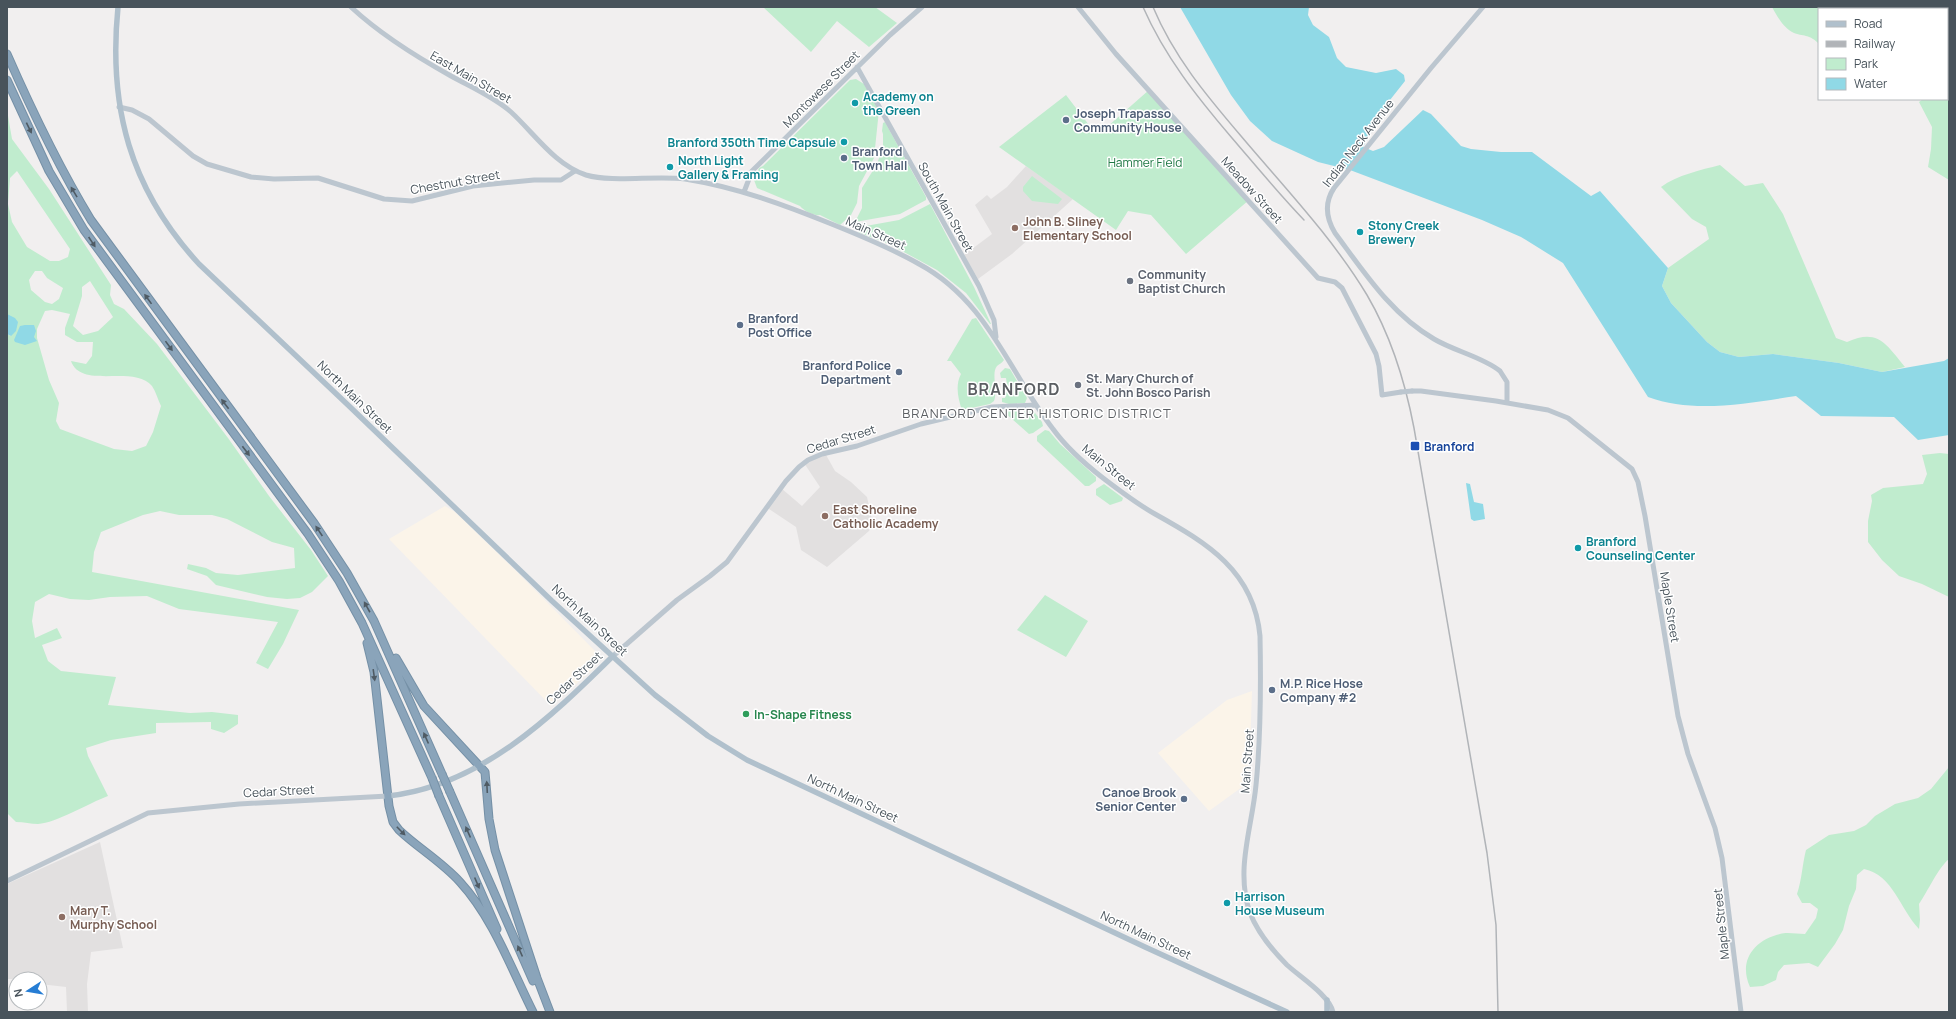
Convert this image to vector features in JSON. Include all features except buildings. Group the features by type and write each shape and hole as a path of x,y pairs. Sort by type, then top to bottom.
{"highway":[{"path":"7,54 57,162 95,226 314,523 341,563 424,706 481,765 487,777 489,819 495,850 549,1012"},
{"path":"7,81 50,171 84,230 308,534 340,583 362,623 432,778 533,1012"},
{"path":"340,583 370,650 374,672 388,796 392,816 399,830 458,880 472,896 488,921 533,1012"},
{"path":"374,621 549,1012"}],"main road":[{"name":"North Main Street","path":"118,7 115,61 119,107 130,155 142,182 160,214 189,253 552,601 655,695 698,728 747,760 1287,1012"},
{"name":"Cedar Street","path":"388,796 426,790 444,783 481,765 512,746 559,708 613,656"},
{"path":"1327,1000 1327,1012"}],"street":[{"name":"East Main Street","path":"351,7 377,30 410,53 502,105 554,156 575,171"},
{"name":"Montowese Street","path":"744,192 752,171 857,67 922,7"},
{"name":"Meadow Street","path":"1078,7 1116,54 1318,278 1335,282 1342,288 1353,306 1376,354 1379,366 1382,395"},
{"name":"Indian Neck Avenue","path":"1483,7 1431,68 1330,193 1327,202 1328,217 1335,233 1376,289 1411,323 1443,344 1495,367 1500,371 1507,382 1506,402"},
{"name":"South Main Street","path":"857,67 978,286 994,320 997,340"},
{"name":"Chestnut Street","path":"119,107 132,110 149,119 193,156 207,164 251,177 274,179 318,178 384,199 412,201 473,186 534,180 562,180 575,171"},
{"name":"Main Street","path":"575,171 598,178 675,178 744,192 847,230 900,254 934,272 967,300 997,340 1036,405 1056,434 1078,456 1127,495 1192,535 1230,565 1248,592 1258,619 1261,660 1259,757 1256,787 1245,854 1243,875 1245,897 1259,932 1274,952 1327,1000 1333,1012"},
{"name":"Maple Street","path":"1382,395 1422,391 1506,402 1548,410 1568,418 1632,469 1637,478 1645,516 1678,716 1688,754 1715,828 1722,858 1741,1012"},
{"name":"Cedar Street","path":"613,656 677,600 727,562 786,481 798,466 808,460 822,454 857,446 920,424 992,407 1036,405"},
{"name":"Cedar Street","path":"7,881 148,813 240,804 388,796"}],"shaded area":[{"name":"John B. Sliney Elementary School","path":"1026,166 1073,199 1012,254 978,279 964,255 992,234 975,205 987,195 991,199 1007,187"},
{"name":"East Shoreline Catholic Academy","path":"825,453 835,471 851,482 867,497 873,524 869,531 827,567 801,550 796,527 766,507 781,488 802,506 820,487 804,463"},
{"path":"445,506 455,512 598,654 599,659 592,670 551,706 389,539"},
{"path":"1252,691 1249,782 1209,811 1158,753 1227,700"},
{"name":"Mary T. Murphy School","path":"100,842 123,948 91,952 87,984 88,1012 67,1012 66,987 48,985 48,971 8,971 7,979 7,884"}],"green space":[{"path":"763,7 875,7 897,23 869,47 837,21 811,52"},
{"path":"1772,7 1949,7 1948,24 1948,8 1818,8 1818,43 1810,37 1790,31 1781,22"},
{"path":"1949,78 1949,180 1928,167 1932,127 1919,102 1922,100 1948,100"},
{"path":"856,79 864,84 879,110 874,158 859,186 857,203 851,215 840,225 820,215 809,213 800,206 757,188 754,180 759,168 763,166 850,80"},
{"name":"Hammer Field","path":"1149,90 1249,200 1186,254 1151,215 1128,211 1116,230 999,147 1066,95 1089,125 1091,124 1099,134"},
{"path":"7,110 12,139 49,189 111,285 110,295 114,304 124,309 157,344 228,438 269,496 311,550 328,576 312,592 300,598 287,599 267,597 216,585 207,576 187,569 188,564 206,568 216,573 238,575 295,568 294,548 272,542 227,519 212,515 179,515 160,511 143,515 101,532 94,552 92,572 299,610 283,644 268,669 256,663 278,622 179,609 147,596 110,597 89,600 70,599 49,594 35,602 32,621 35,638 57,628 62,638 42,645 48,661 61,671 116,677 108,705 190,713 212,712 238,715 238,724 224,733 211,729 211,722 156,723 156,733 111,740 86,748 88,756 108,796 63,817 38,824 16,822 7,813 7,334 11,336 7,314","holes":["17,171 70,249 68,257 59,261 50,261 27,247 12,222 8,204 10,178","35,271 42,271 47,278 63,288 59,299 52,304 45,302 31,290 29,280","90,281 113,317 98,331 83,335 73,326 82,296 82,287","52,310 70,314 65,328 65,335 77,342 93,342 92,356 86,364 71,361 77,369 85,374 96,376 133,377 144,380 152,386 161,406 153,432 146,446 132,451 114,449 60,429 56,421 59,403 49,380 37,338 37,329 45,311"]},
{"path":"885,122 926,197 926,200 900,214 855,222 862,208 862,188 877,164 883,146 882,131 883,123"},
{"path":"1720,165 1745,186 1763,183 1783,214 1836,338 1847,342 1858,338 1874,338 1886,345 1905,367 1882,372 1839,363 1773,354 1739,357 1720,352 1707,342 1671,303 1662,286 1668,268 1709,239 1706,227 1692,219 1661,187 1682,176"},
{"path":"1032,176 1062,199 1058,204 1032,201 1023,191 1023,187"},
{"path":"930,204 974,287 991,324 966,293 937,270 891,245 858,232 860,227 899,220"},
{"path":"976,318 1004,360 995,369 994,401 990,404 962,410 958,392 958,383 961,374 951,361 947,361 972,319"},
{"path":"1005,368 1010,369 1027,398 1025,403 1009,404 1002,402 1002,398 1005,398 1007,389 1003,387 1007,385 1006,378 1001,378 1000,373"},
{"path":"1005,409 1032,409 1042,422 1043,426 1029,434 1004,412"},
{"path":"1045,430 1049,431 1060,444 1096,477 1096,481 1089,486 1085,486 1037,441 1037,436"},
{"path":"1940,453 1949,454 1949,597 1922,584 1899,576 1882,560 1868,542 1868,521 1872,501 1871,495 1883,488 1923,484 1927,474 1922,455"},
{"path":"1104,484 1123,498 1122,501 1110,505 1096,495 1096,489"},
{"path":"1045,595 1088,621 1066,657 1017,630"},
{"path":"1949,767 1949,859 1937,874 1919,904 1919,929 1912,921 1889,885 1874,872 1864,869 1857,875 1856,889 1849,906 1843,930 1835,944 1818,967 1809,963 1784,965 1778,972 1776,980 1763,986 1750,987 1746,969 1747,960 1756,947 1763,941 1780,934 1805,934 1816,918 1818,909 1810,903 1802,903 1797,894 1806,850 1829,835 1854,831 1866,825 1875,816 1895,804 1918,798 1931,789"}],"water":[{"path":"1180,7 1309,7 1308,15 1313,25 1329,37 1337,58 1346,67 1376,73 1396,69 1404,75 1405,81 1386,105 1363,147 1373,151 1384,147 1423,110 1431,114 1461,146 1471,149 1501,152 1532,152 1591,196 1600,191 1668,268 1662,286 1671,303 1707,342 1720,352 1739,357 1773,354 1839,363 1882,372 1944,361 1949,358 1949,435 1918,440 1894,417 1821,416 1796,396 1722,406 1684,405 1648,397 1563,263 1521,237 1482,220 1350,170 1318,162 1272,141 1250,121 1231,95"},
{"path":"7,314 15,318 18,322 16,331 11,336 7,334"},
{"path":"34,325 36,331 34,337 37,341 25,345 15,342 14,340 20,326"},
{"path":"1466,483 1470,484 1474,502 1483,504 1485,519 1474,521 1471,519"}],"railway":[{"path":"1143,7 1161,43 1194,92 1219,123 1304,220"},
{"path":"1153,7 1161,25 1181,59 1203,90 1339,253 1376,311 1402,376 1414,428 1487,853 1496,925 1498,1012"}],"place":[{"name":"Academy on the Green","path":"855,103"},
{"name":"Joseph Trapasso Community House","path":"1066,120"},
{"name":"Branford 350th Time Capsule","path":"844,142"},
{"name":"Branford Town Hall","path":"844,158"},
{"name":"North Light Gallery & Framing","path":"670,167"},
{"name":"John B. Sliney Elementary School","path":"1015,228"},
{"name":"Stony Creek Brewery","path":"1360,232"},
{"name":"Community Baptist Church","path":"1130,281"},
{"name":"Branford Post Office","path":"740,325"},
{"name":"Branford Police Department","path":"899,372"},
{"name":"St. Mary Church of St. John Bosco Parish","path":"1078,385"},
{"name":"Branford","path":"1415,446"},
{"name":"East Shoreline Catholic Academy","path":"825,516"},
{"name":"Branford Counseling Center","path":"1578,548"},
{"name":"M.P. Rice Hose Company #2","path":"1272,690"},
{"name":"In-Shape Fitness","path":"746,714"},
{"name":"Canoe Brook Senior Center","path":"1184,799"},
{"name":"Harrison House Museum","path":"1227,903"},
{"name":"Mary T. Murphy School","path":"62,917"}],"district":[{"name":"BRANFORD","path":"1014,389"},
{"name":"BRANFORD CENTER HISTORIC DISTRICT","path":"1037,413"}]}
